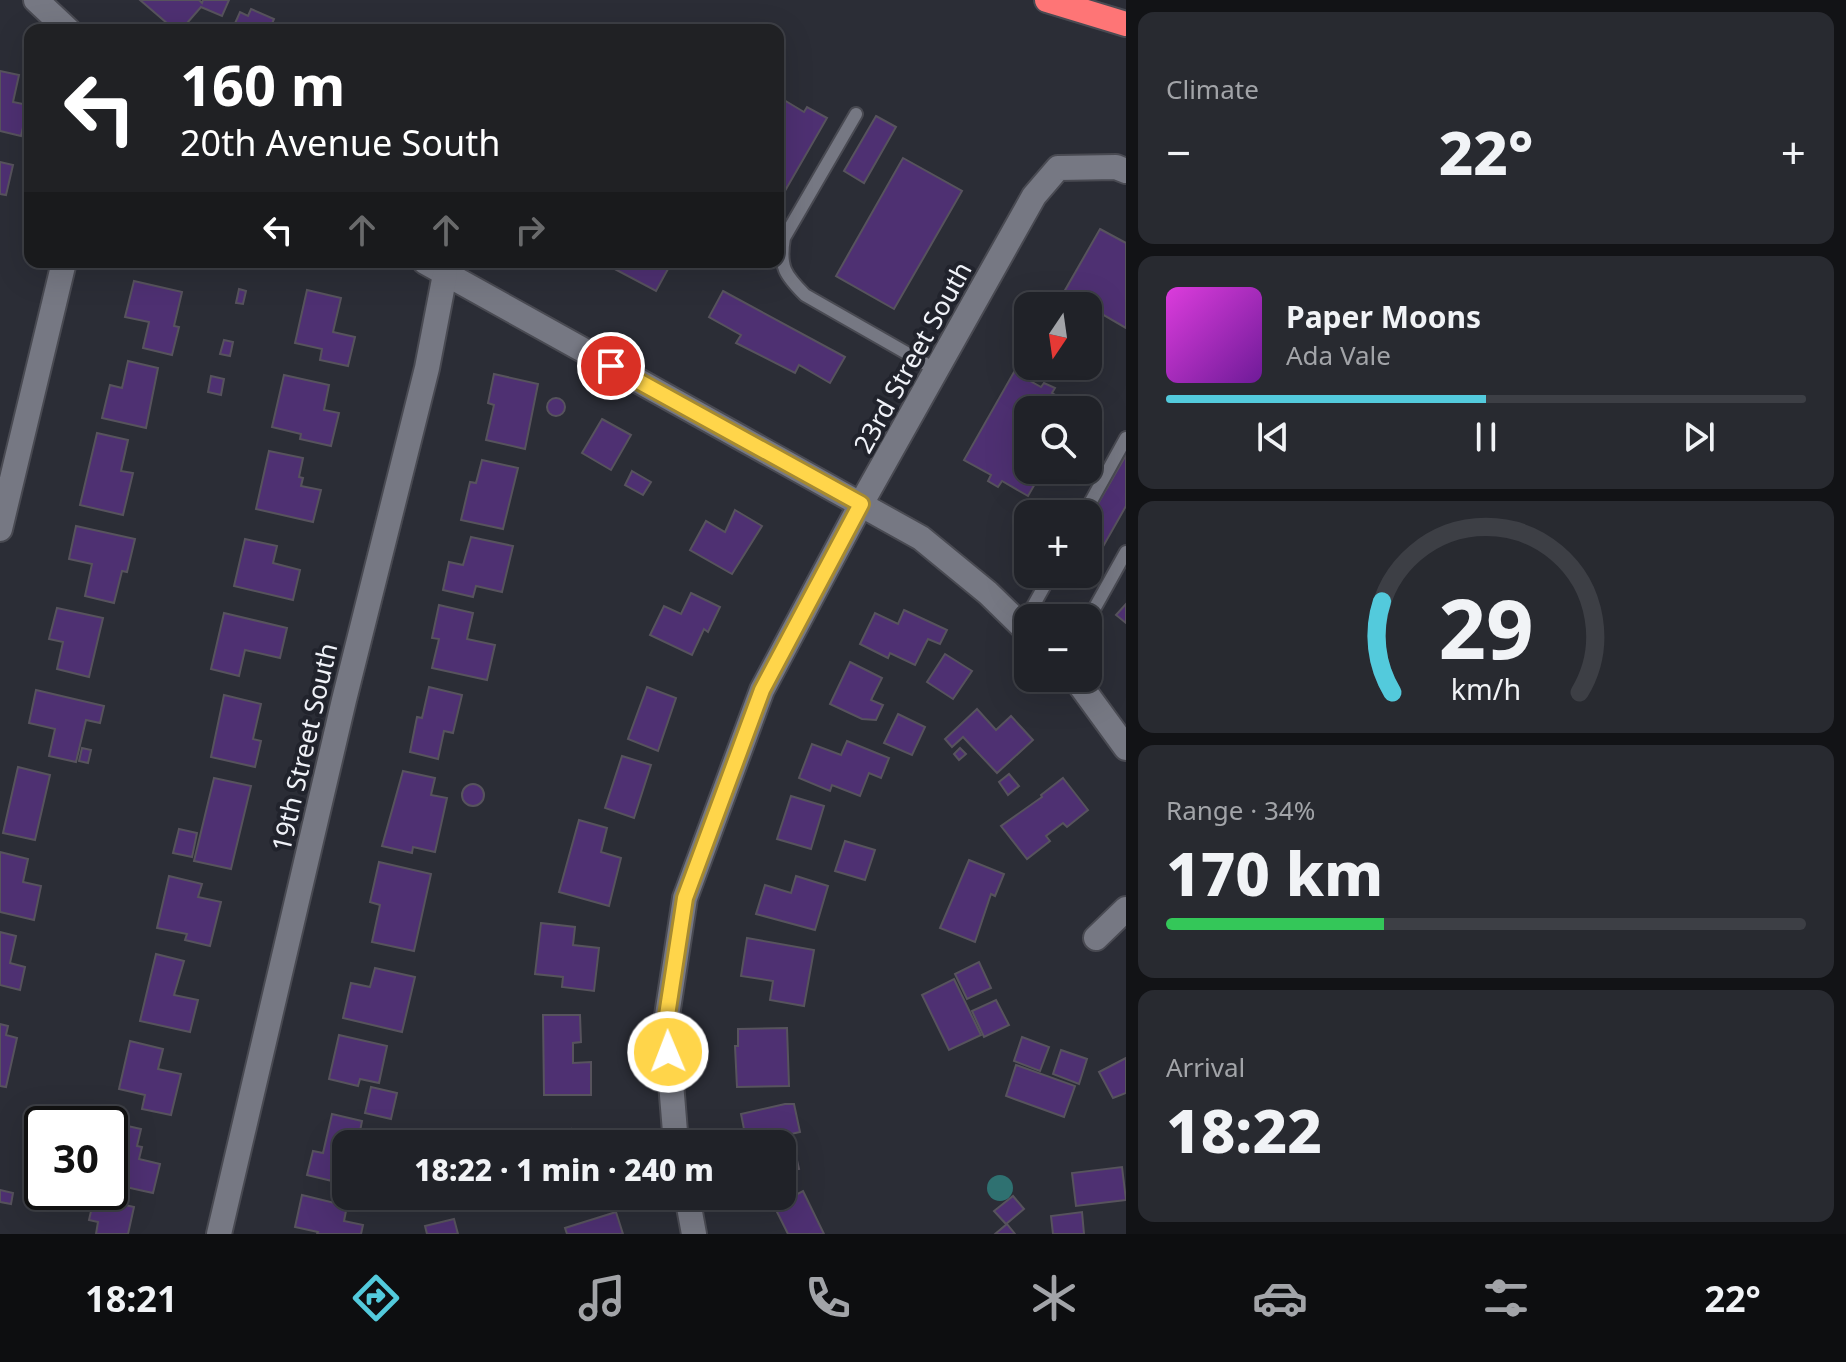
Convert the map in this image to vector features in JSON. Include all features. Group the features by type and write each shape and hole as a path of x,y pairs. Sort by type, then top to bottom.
{"highway":[{"path":"1047,0 1126,24"}],"street":[{"path":"36,0 62,24"},
{"name":"23rd Street South","path":"675,1130 666,1022 685,898 762,690 861,504 1034,196 1058,168 1116,167 1126,171"},
{"path":"0,529 63,268"},
{"path":"435,268 921,538 1014,618"},
{"name":"19th Street South","path":"219,1234 344,700 427,368 435,268"},
{"path":"1085,692 1126,748"},
{"path":"1096,938 1126,909"},
{"path":"690,1210 694,1234"}],"lane":[{"path":"784,238 856,114"},
{"path":"784,268 789,279 805,295 938,371"},
{"path":"1092,500 1126,438"},
{"path":"1097,604 1126,552"}],"shaded area":[{"path":"1000,1175 1009,1179 1013,1188 1009,1197 1000,1201 991,1197 987,1188 991,1179"}],"building":[{"path":"140,0 199,0 202,3 203,0 229,0 222,16 201,7 186,24 168,24"},
{"path":"251,9 274,19 272,24 235,24 240,12 248,16"},
{"path":"0,71 19,75 13,102 24,104 24,123 21,136 0,131"},
{"path":"784,100 804,112 807,107 827,118 784,193"},
{"path":"876,116 896,127 864,183 844,171"},
{"path":"903,158 962,191 894,309 836,276"},
{"path":"0,162 13,165 6,195 0,194"},
{"path":"1100,229 1126,243 1126,328 1102,314 1102,292 1064,292"},
{"path":"613,268 668,269 656,291"},
{"path":"134,281 182,292 174,326 179,327 172,355 143,348 149,322 125,317"},
{"path":"239,289 246,291 243,304 236,303"},
{"path":"307,290 341,298 333,332 355,337 348,366 320,360 322,349 295,343"},
{"path":"723,291 845,357 830,383 799,365 795,373 736,343 741,335 709,317"},
{"path":"224,340 233,342 230,356 220,354"},
{"path":"128,361 158,368 146,428 102,418 110,385 122,388"},
{"path":"1014,372 1014,380 1028,380 1041,387 1044,383 1055,388 1052,393 1057,396 1014,396 1014,484 1035,484 1028,496 1002,481 998,487 988,481 991,475 964,460"},
{"path":"494,374 538,384 525,449 486,440 494,405 488,403"},
{"path":"284,375 329,385 324,410 339,413 331,446 300,439 301,434 272,427"},
{"path":"211,376 224,379 221,395 208,392"},
{"path":"556,398 565,407 556,416 547,407"},
{"path":"602,419 631,435 611,470 582,453"},
{"path":"97,433 128,440 121,471 133,473 123,515 80,505"},
{"path":"269,451 303,458 299,477 303,478 301,486 321,490 313,522 256,509"},
{"path":"1126,455 1126,506 1102,548 1100,500"},
{"path":"482,460 518,468 503,529 461,520 470,482 476,483"},
{"path":"632,471 651,482 643,495 625,485"},
{"path":"735,510 762,526 732,574 690,550 706,521 725,532"},
{"path":"76,526 135,539 127,572 122,571 114,603 85,596 92,564 69,559"},
{"path":"471,537 513,546 502,592 476,586 473,597 443,590 449,562 463,565"},
{"path":"245,539 277,546 273,563 300,570 293,600 234,586"},
{"path":"691,593 720,607 708,632 704,629 692,655 650,635 664,606 681,614"},
{"path":"1126,604 1126,623 1116,615"},
{"path":"439,605 473,613 467,639 495,645 487,680 432,668 439,639 432,638"},
{"path":"57,608 103,618 89,677 57,669 63,642 49,639"},
{"path":"904,610 947,630 940,644 928,639 915,665 890,653 888,658 860,644 875,613 898,624"},
{"path":"224,613 287,628 280,658 245,650 239,676 211,669"},
{"path":"945,654 972,671 953,699 927,682"},
{"path":"850,662 882,678 871,700 883,705 876,720 862,719 830,704"},
{"path":"429,687 462,695 453,733 444,731 438,759 410,752 417,717 422,718"},
{"path":"647,687 676,698 658,751 628,739"},
{"path":"36,690 104,706 100,723 86,720 76,762 49,756 55,729 29,723"},
{"path":"224,695 261,704 253,739 261,741 255,767 211,757"},
{"path":"977,709 996,730 1011,716 1033,740 997,773 963,737 952,747 945,739"},
{"path":"898,714 925,727 912,755 884,743"},
{"path":"847,741 889,758 881,778 869,773 860,796 832,785 830,791 799,778 812,744 841,755"},
{"path":"82,748 91,750 88,763 79,761"},
{"path":"960,748 966,754 959,760 954,754"},
{"path":"622,756 651,765 634,818 605,808"},
{"path":"18,767 50,775 35,840 3,833"},
{"path":"403,771 435,778 431,795 447,798 435,852 413,847 412,853 382,846"},
{"path":"1009,774 1019,786 1008,795 999,782"},
{"path":"214,778 251,786 231,869 194,861"},
{"path":"1063,778 1088,810 1067,827 1063,823 1046,836 1050,841 1027,859 1001,826"},
{"path":"473,784 481,787 484,795 481,803 473,806 465,803 462,795 465,787"},
{"path":"791,796 824,806 811,849 777,839"},
{"path":"579,820 607,828 601,852 621,858 609,906 559,892"},
{"path":"179,829 197,833 192,857 173,853"},
{"path":"845,841 875,850 865,880 835,871"},
{"path":"0,852 28,859 23,882 41,886 34,920 0,912"},
{"path":"969,860 1004,874 995,896 991,894 975,942 940,928"},
{"path":"379,862 431,874 414,951 372,942 380,905 370,902"},
{"path":"169,876 202,884 198,897 221,902 210,946 185,940 187,934 157,928"},
{"path":"796,876 828,886 815,930 756,914 765,885 791,893"},
{"path":"541,923 575,927 573,945 599,948 594,991 562,987 563,977 535,974"},
{"path":"0,932 16,936 10,963 25,967 20,990 0,985"},
{"path":"747,938 814,950 804,1006 770,1000 773,981 741,976"},
{"path":"156,954 184,961 174,995 198,1000 190,1032 140,1021"},
{"path":"979,962 991,988 967,999 955,974"},
{"path":"375,968 415,977 402,1032 343,1018 351,983 370,987"},
{"path":"954,979 981,1035 949,1050 922,995"},
{"path":"996,1000 1009,1025 984,1037 972,1011"},
{"path":"543,1015 580,1015 581,1042 573,1043 573,1063 591,1062 591,1095 544,1095"},
{"path":"0,1024 8,1026 6,1035 17,1038 6,1087 0,1086"},
{"path":"787,1028 789,1086 737,1087 735,1046 738,1046 738,1029"},
{"path":"339,1035 387,1046 379,1083 360,1079 358,1086 329,1079"},
{"path":"1022,1037 1049,1047 1040,1071 1014,1061"},
{"path":"130,1041 163,1049 158,1069 181,1074 171,1115 142,1109 145,1095 119,1089"},
{"path":"1061,1050 1087,1059 1079,1084 1053,1074"},
{"path":"1126,1058 1126,1093 1113,1098 1099,1072"},
{"path":"1016,1065 1075,1086 1064,1117 1006,1096"},
{"path":"371,1087 397,1093 391,1119 365,1113"},
{"path":"794,1104 800,1132 744,1130 741,1114"},
{"path":"332,1114 362,1121 360,1130 332,1130 332,1181 307,1175 313,1151 323,1153"},
{"path":"128,1126 141,1129 137,1146 142,1147 139,1159 160,1164 153,1193 128,1188"},
{"path":"1122,1167 1126,1200 1076,1206 1072,1173"},
{"path":"0,1190 13,1193 11,1204 0,1202"},
{"path":"803,1191 824,1234 788,1234 776,1210 796,1210 796,1195"},
{"path":"302,1195 332,1202 332,1210 346,1210 344,1221 363,1225 361,1234 317,1234 295,1227"},
{"path":"1013,1196 1024,1209 1006,1224 994,1211"},
{"path":"128,1206 134,1207 128,1234 96,1234 98,1222 89,1220 91,1210 128,1210"},
{"path":"616,1212 623,1234 567,1234 565,1228"},
{"path":"1082,1212 1084,1234 1053,1234 1051,1216"},
{"path":"454,1219 458,1234 427,1234 425,1226"},
{"path":"1007,1224 1015,1234 995,1234"}],"route":[{"path":"611,366 861,504 762,690 685,898 666,1022 668,1052"}]}
